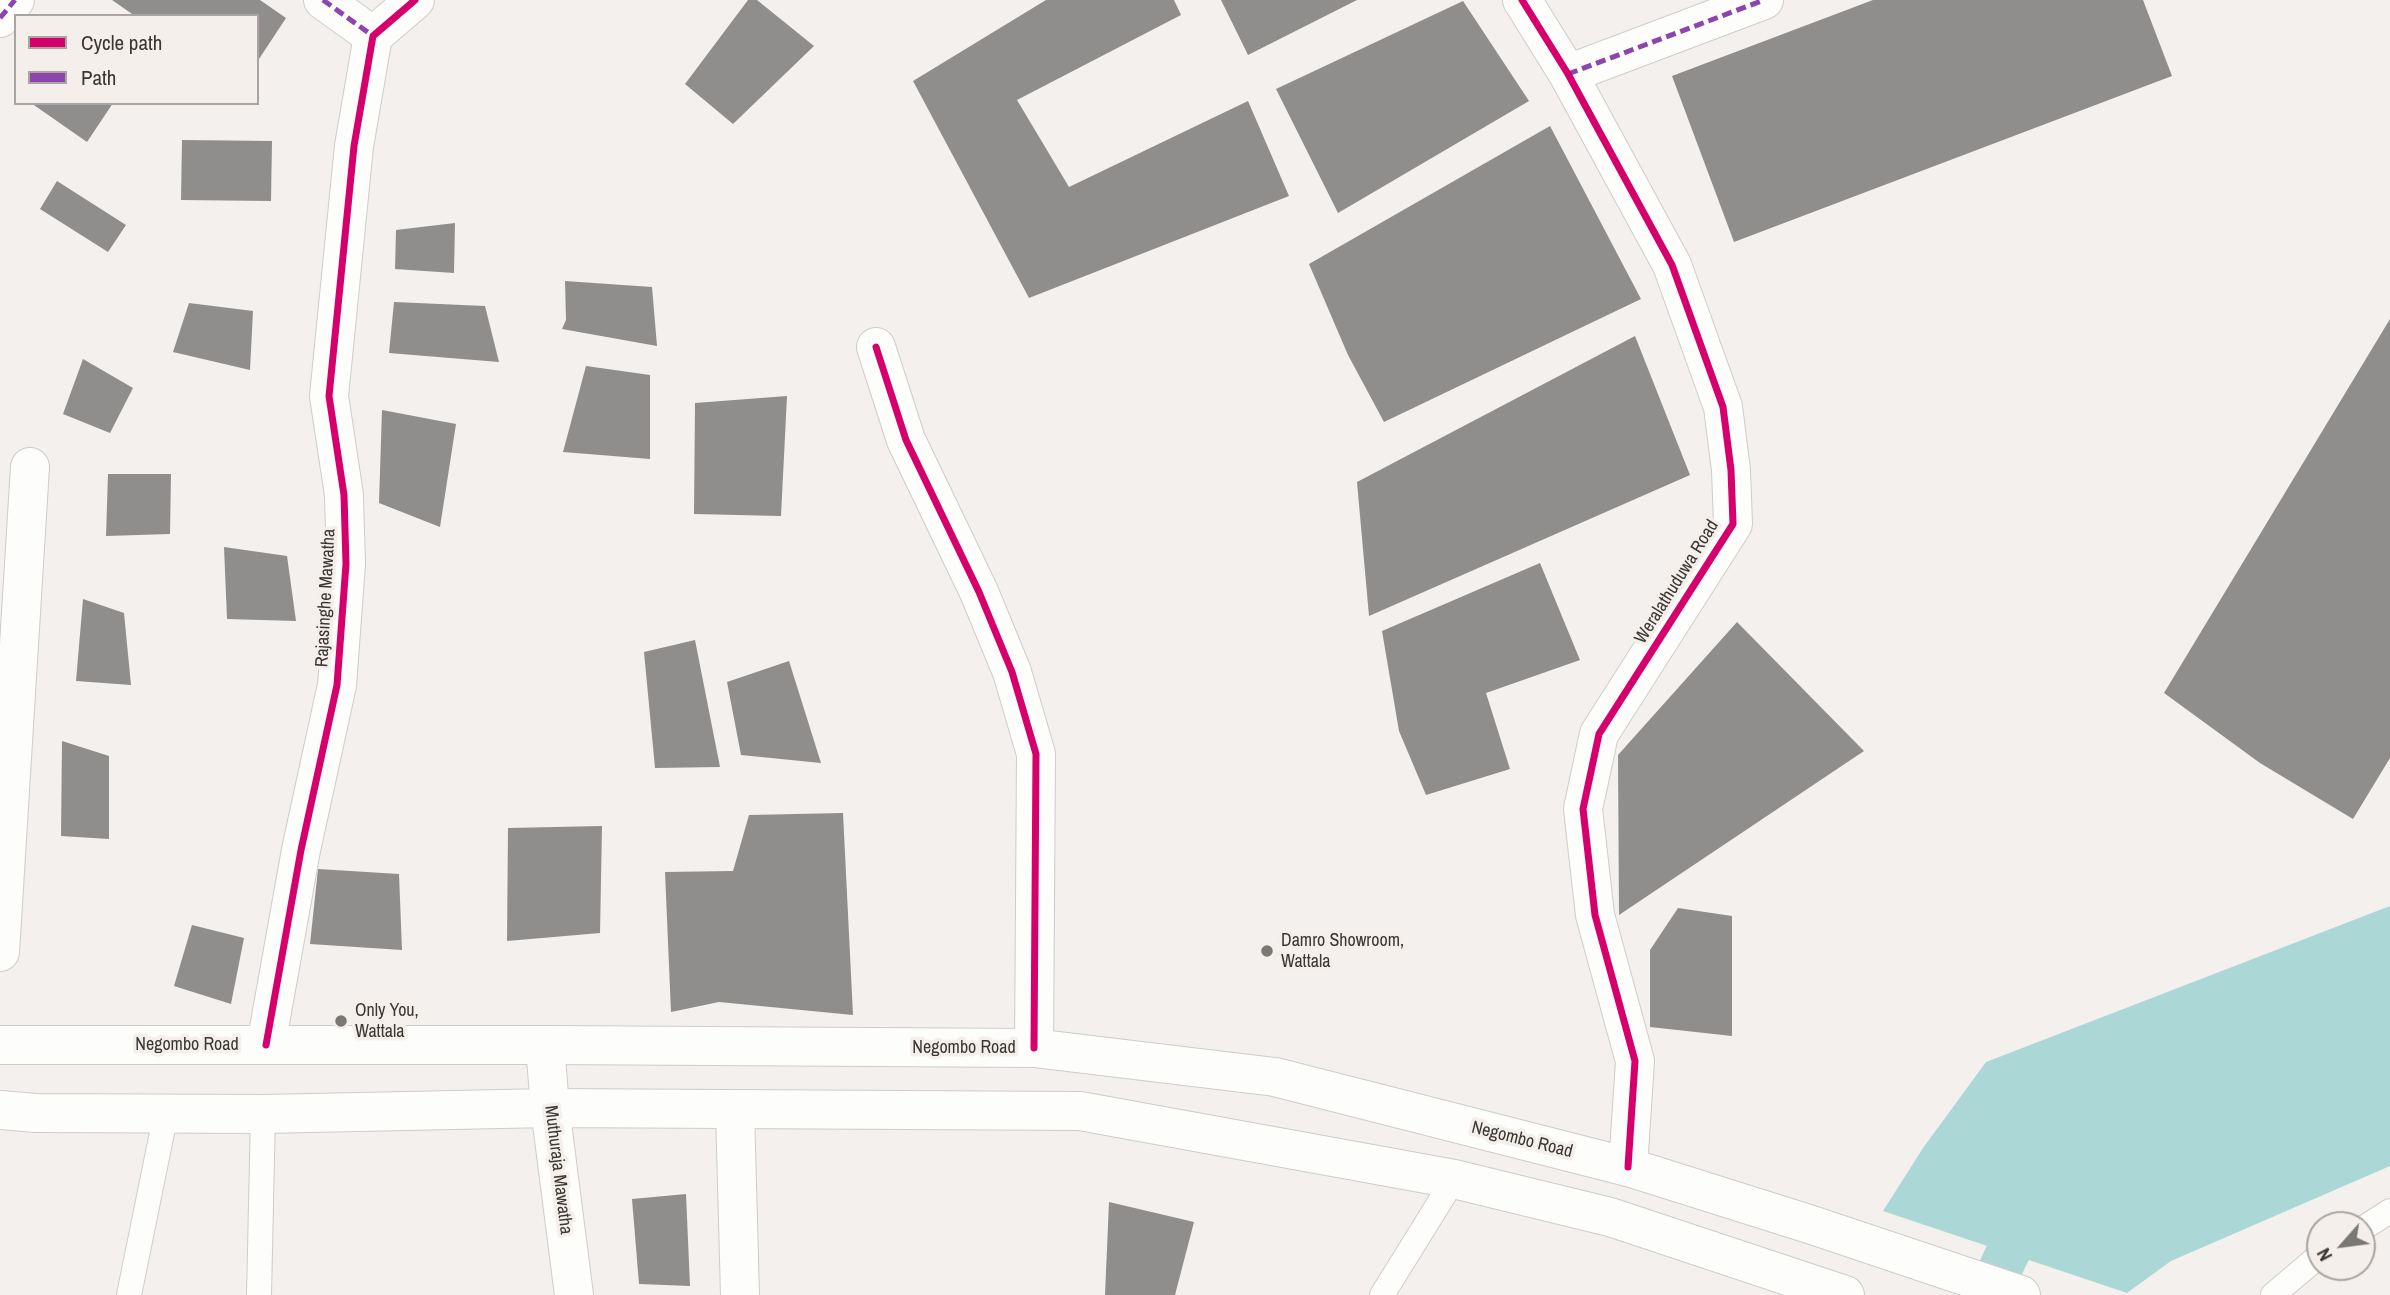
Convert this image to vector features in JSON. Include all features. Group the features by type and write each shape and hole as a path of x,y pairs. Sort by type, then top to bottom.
{"main road":[{"path":"0,18 15,0"},
{"path":"323,0 373,36 415,0"},
{"name":"Weralathuduwa Road","path":"1522,0 1568,74 1672,265 1723,407 1731,470 1733,524 1599,734 1583,809 1595,915 1635,1061 1628,1167"},
{"path":"1568,74 1764,0"},
{"name":"Rajasinghe Mawatha","path":"266,1045 301,850 337,685 346,564 344,495 329,396 354,146 373,36"},
{"path":"876,347 906,440 979,592 1012,672 1036,754 1034,1048"},
{"path":"0,952 30,467"},
{"name":"Negombo Road","path":"0,1045 1034,1048 1275,1077 1628,1167 1812,1224 2021,1295"},
{"name":"Muthuraja Mawatha","path":"545,1045 550,1108 574,1295"},
{"path":"0,1110 36,1113 263,1114 550,1108 1080,1111 1454,1179 1610,1217 1845,1295"},
{"path":"735,1110 740,1295"}],"lane":[{"path":"129,1295 166,1113"},
{"path":"259,1295 263,1114"},
{"path":"1382,1295 1454,1179"},
{"path":"2273,1295 2306,1267"}],"water":[{"path":"2390,906 2390,1166 2171,1261 2127,1293 1883,1211 1923,1148 1986,1062"}],"building":[{"path":"112,0 260,0 286,18 259,59 259,14 132,14"},
{"path":"748,0 757,0 814,46 733,124 685,84"},
{"path":"1046,0 1174,0 1181,15 1017,100 1069,187 1248,101 1289,196 1029,298 913,81"},
{"path":"1221,0 1357,0 1248,55"},
{"path":"1873,0 2143,0 2172,76 1734,242 1672,76"},
{"path":"1463,1 1529,101 1338,213 1276,89"},
{"path":"34,105 112,105 87,142"},
{"path":"1550,126 1641,299 1384,422 1348,355 1309,264"},
{"path":"182,140 272,141 271,201 181,200"},
{"path":"57,181 126,225 108,252 40,209"},
{"path":"455,223 454,273 395,269 396,230"},
{"path":"565,281 652,287 657,346 562,329 566,320"},
{"path":"394,302 485,306 499,362 389,353"},
{"path":"189,303 253,311 250,370 173,352"},
{"path":"2390,319 2390,758 2353,819 2260,763 2164,693"},
{"path":"1635,336 1690,475 1369,616 1357,482"},
{"path":"83,359 133,388 110,433 63,414"},
{"path":"586,366 650,375 650,459 563,452"},
{"path":"787,396 781,516 694,514 695,403"},
{"path":"382,410 456,424 440,527 379,503"},
{"path":"108,474 171,474 170,534 106,536"},
{"path":"224,547 287,556 296,621 227,619"},
{"path":"1540,563 1580,660 1486,693 1510,769 1426,795 1399,731 1382,631"},
{"path":"83,599 124,613 131,685 76,681"},
{"path":"1737,622 1864,751 1619,915 1618,755"},
{"path":"695,640 720,767 655,768 644,652"},
{"path":"789,661 821,763 741,755 727,682"},
{"path":"62,741 109,756 109,839 61,836"},
{"path":"843,813 853,1015 719,1002 671,1012 665,872 733,871 749,815"},
{"path":"602,826 600,933 507,941 508,828"},
{"path":"318,869 399,874 402,950 310,944"},
{"path":"1678,908 1732,916 1732,1036 1650,1027 1650,950"},
{"path":"192,925 244,938 231,1004 174,986"},
{"path":"686,1194 690,1286 639,1284 632,1199"},
{"path":"1109,1202 1194,1222 1175,1295 1105,1295"}],"waterway":[{"path":"1988,1295 2033,1199"}],"marked path":[{"path":"0,18 15,0"},
{"path":"323,0 373,36"},
{"path":"1568,74 1764,0"}],"cycle path":[{"path":"266,1045 301,850 337,685 346,564 344,495 329,396 354,146 373,36 415,0"},
{"path":"1522,0 1568,74 1672,265 1723,407 1731,470 1733,524 1599,734 1583,809 1595,915 1635,1061 1628,1167"},
{"path":"876,347 906,440 979,592 1012,672 1036,754 1034,1048"}],"place":[{"name":"Damro Showroom, Wattala","path":"1267,951"},
{"name":"Only You, Wattala","path":"341,1021"}]}
